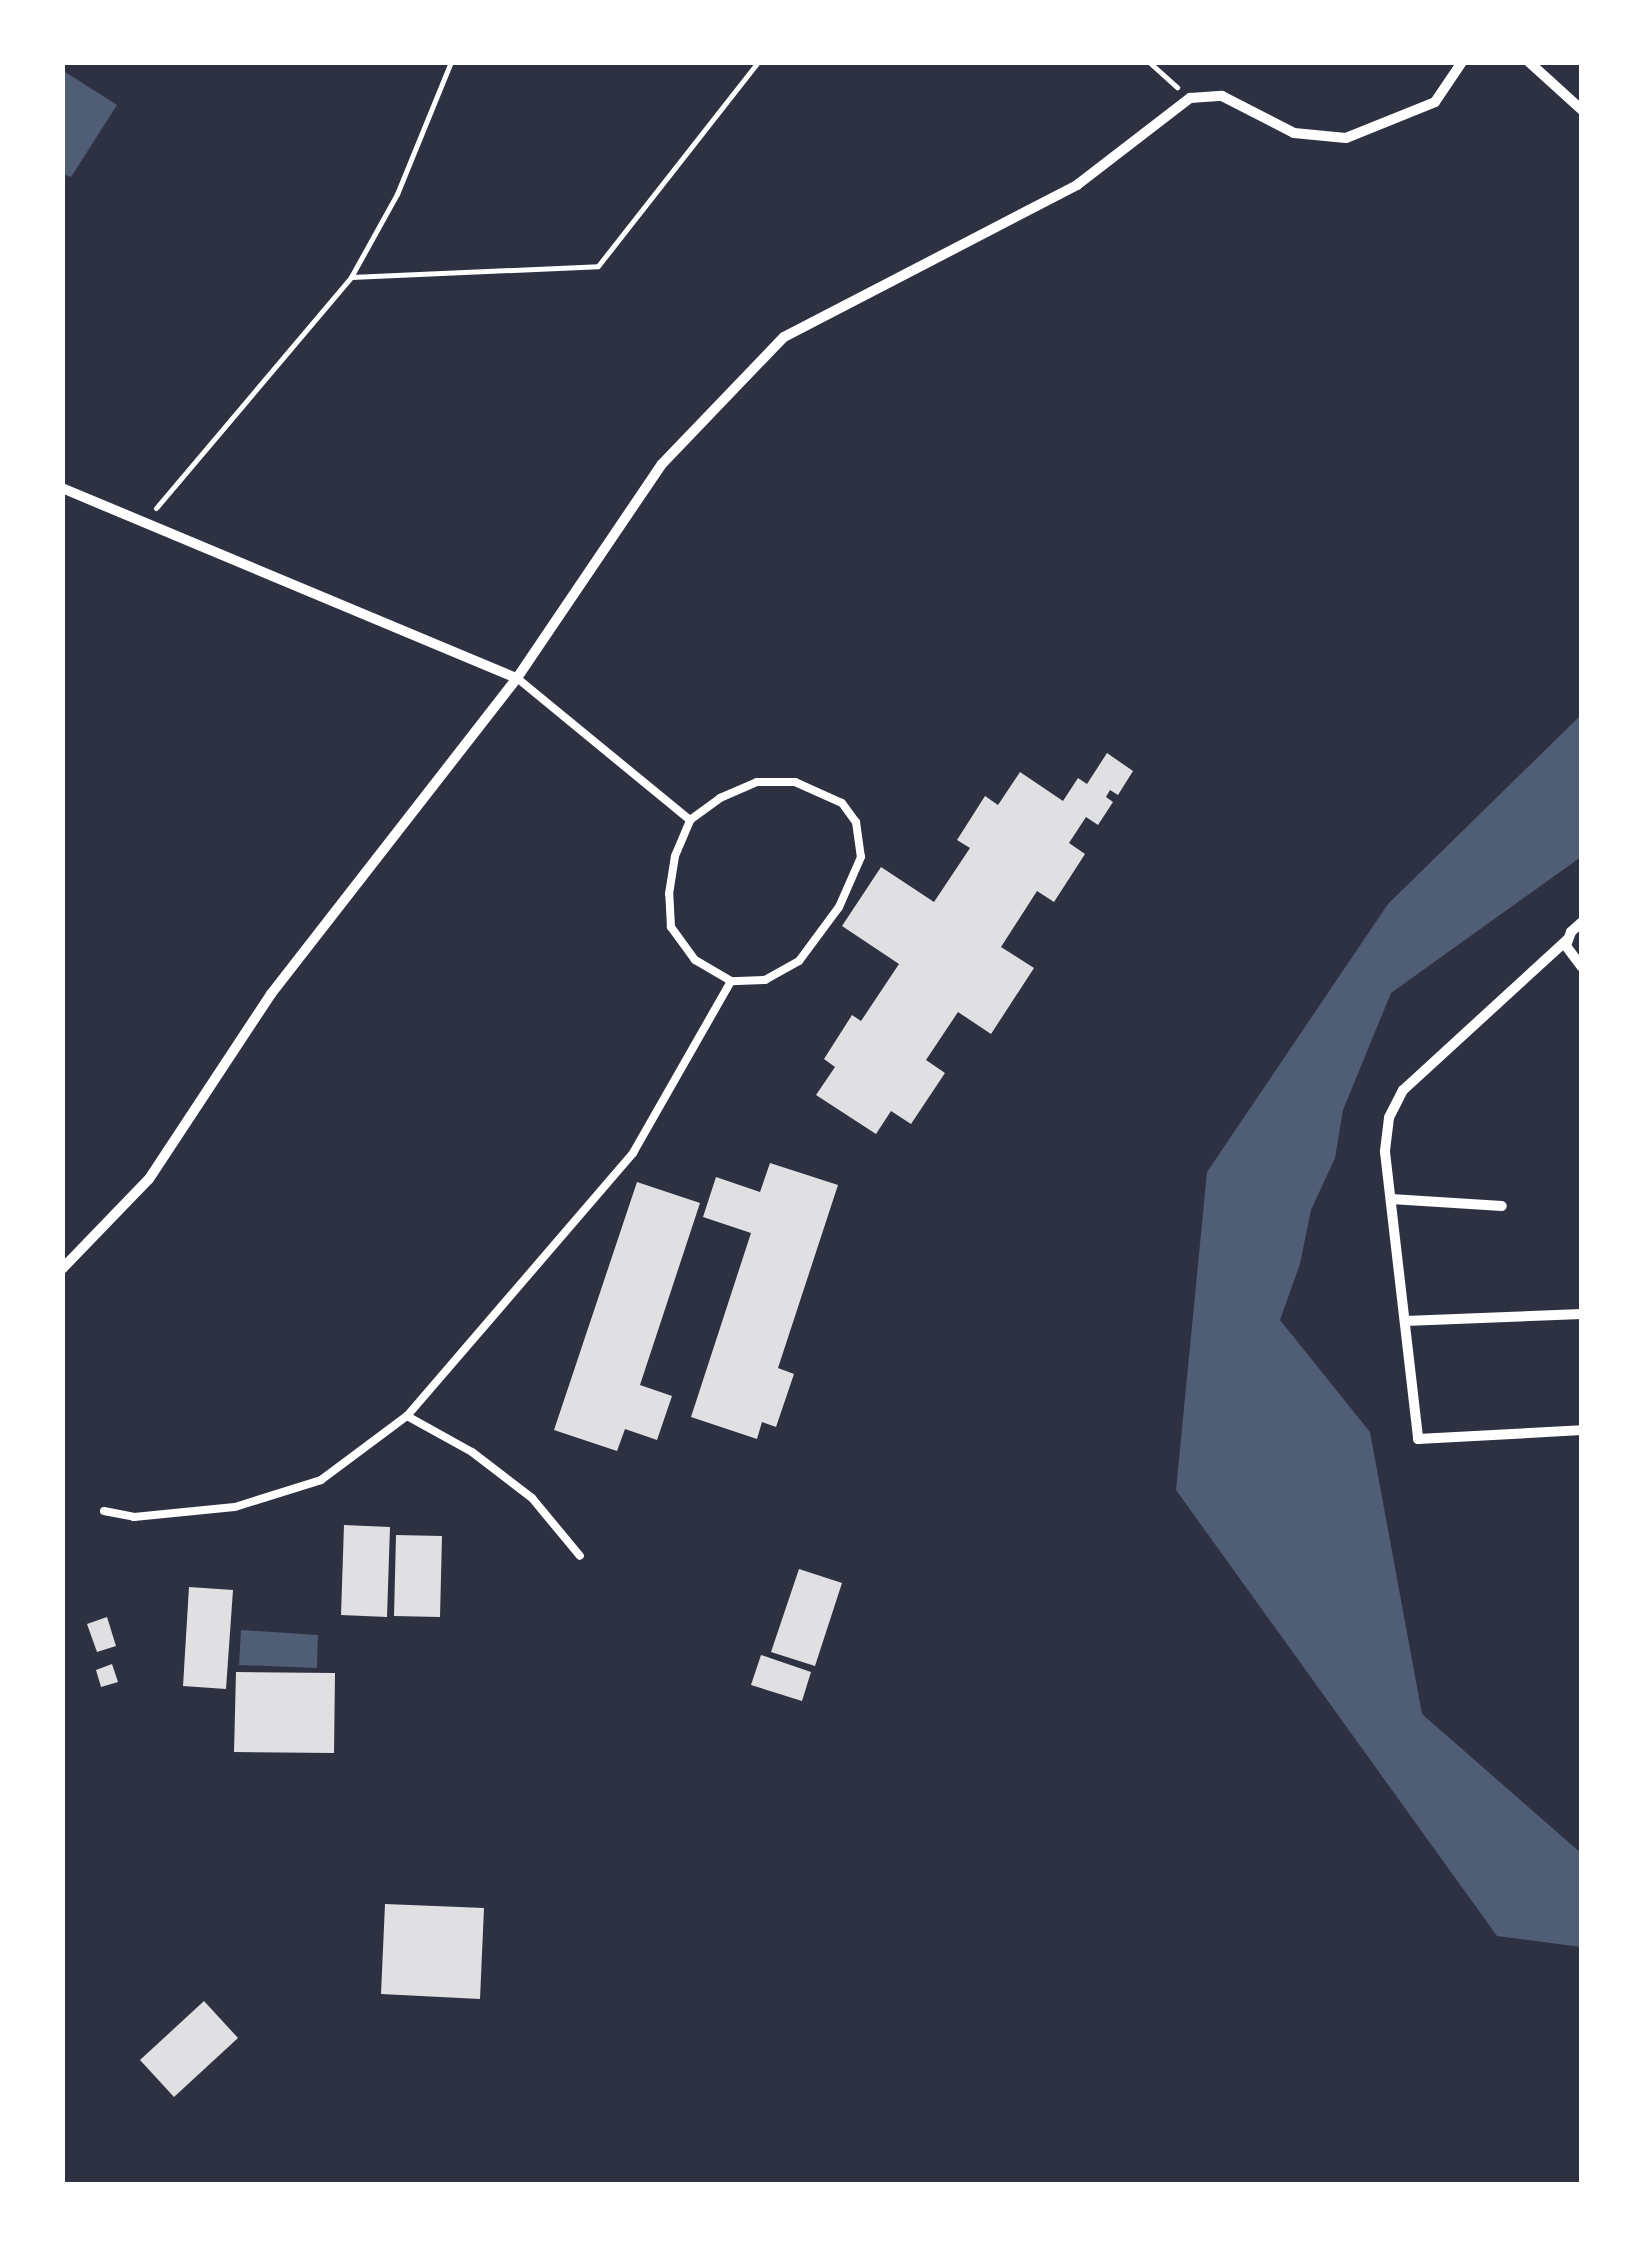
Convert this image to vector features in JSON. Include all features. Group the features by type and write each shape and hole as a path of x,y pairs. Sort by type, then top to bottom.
{"street":[{"path":"62,1269 149,1179 271,994 517,678 662,464 784,337 1078,185 1190,98 1222,96 1294,132 1346,138 1435,102 1462,62"},
{"path":"1529,62 1582,110"},
{"path":"62,488 517,678"},
{"path":"1582,922 1403,1090 1390,1118 1386,1144 1418,1439 1582,1430"},
{"path":"1568,939 1568,953 1582,967"},
{"path":"1391,1200 1502,1206"},
{"path":"1405,1322 1582,1314"}],"lane":[{"path":"517,678 690,820"},
{"path":"757,782 795,782 842,803 856,822 861,857 839,907 798,961 764,980 731,981 696,960 672,927 669,894 675,856 690,820 720,798 757,782"},
{"path":"104,1512 134,1517 236,1508 321,1480 407,1416 632,1153 731,981"},
{"path":"407,1416 472,1452 532,1498 580,1556"}],"path":[{"path":"144,522 350,277 396,194 451,62"},
{"path":"350,277 598,266 758,62"},
{"path":"1149,62 1190,98"}],"water":[{"path":"62,70 117,105 71,177 63,174"},
{"path":"1581,715 1581,857 1391,993 1343,1110 1335,1158 1311,1210 1300,1264 1280,1320 1370,1432 1422,1714 1581,1853 1581,1947 1497,1936 1176,1490 1207,1172 1388,904"},
{"path":"241,1630 318,1635 317,1668 239,1665"}],"building":[{"path":"1107,753 1133,771 1118,795 1110,790 1106,797 1113,802 1098,825 1086,817 1069,843 1085,854 1054,902 1037,891 1001,947 1034,968 991,1034 958,1012 926,1060 945,1073 911,1124 891,1111 876,1134 816,1095 835,1067 824,1059 852,1015 861,1021 899,964 842,926 881,867 934,902 970,848 957,840 985,796 998,805 1020,772 1063,801 1078,778 1087,784"},
{"path":"770,1163 838,1185 778,1368 794,1374 776,1427 762,1422 757,1439 691,1417 751,1233 703,1217 716,1177 760,1192"},
{"path":"637,1182 700,1203 640,1385 672,1396 657,1440 625,1429 617,1451 554,1430"},
{"path":"344,1525 390,1527 387,1617 341,1615"},
{"path":"396,1535 442,1536 440,1617 394,1616"},
{"path":"799,1569 842,1583 815,1666 771,1652"},
{"path":"189,1587 233,1590 226,1689 183,1686"},
{"path":"107,1617 116,1646 97,1652 87,1624"},
{"path":"761,1655 811,1672 802,1701 751,1685"},
{"path":"112,1664 118,1682 101,1687 96,1670"},
{"path":"236,1672 335,1673 334,1753 234,1752"},
{"path":"385,1904 484,1908 480,1999 381,1994"},
{"path":"204,2001 238,2038 174,2097 140,2060"}]}
